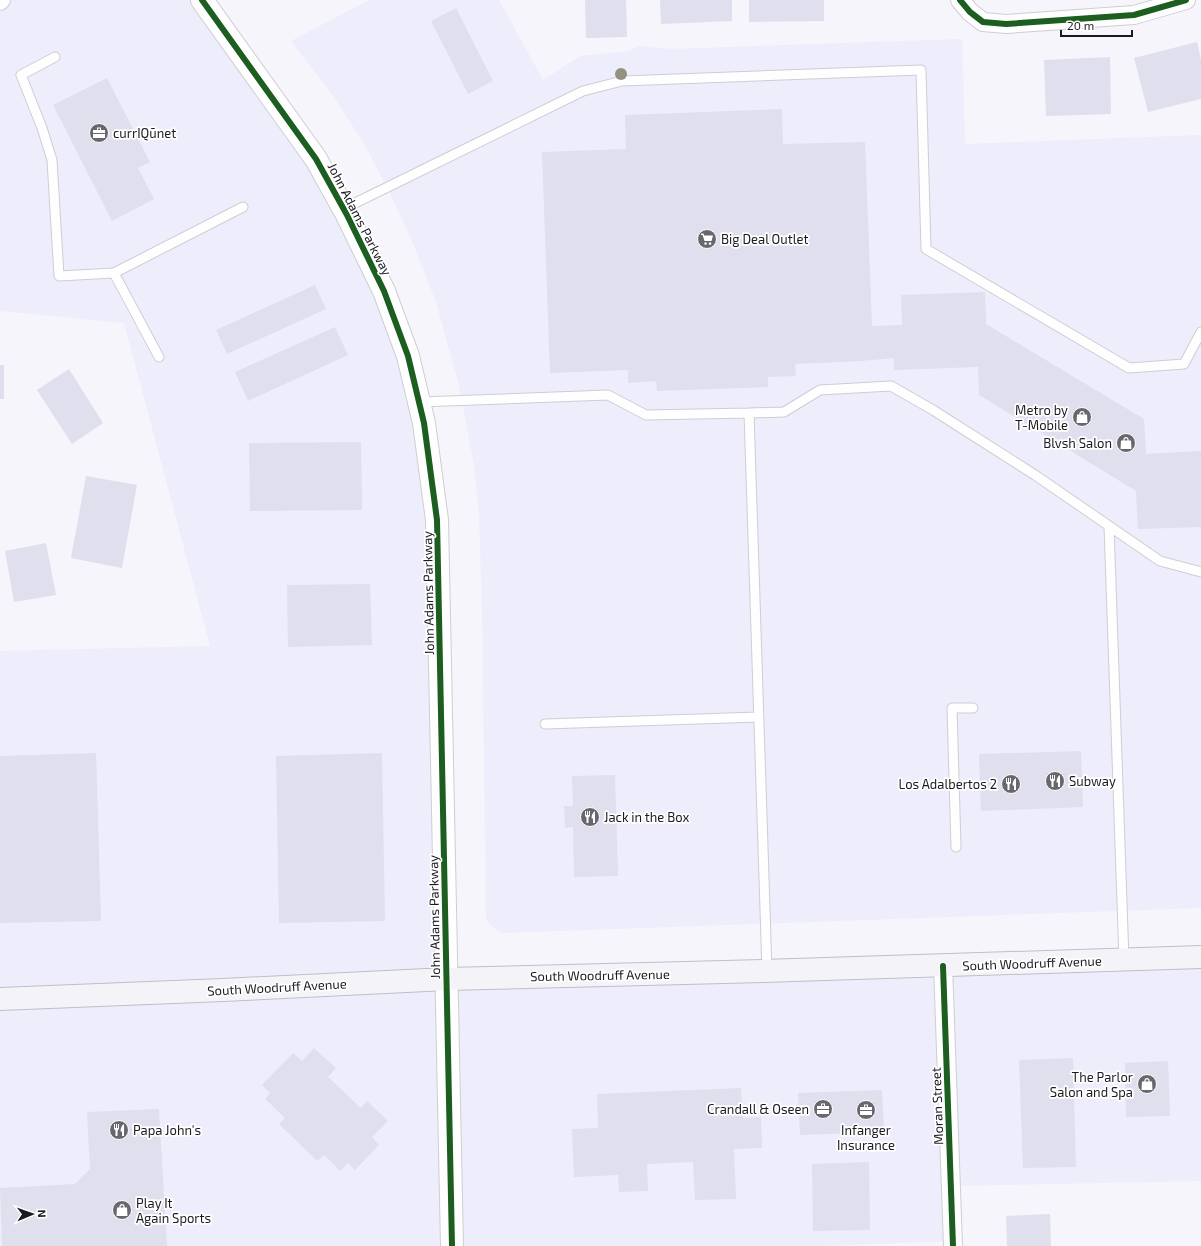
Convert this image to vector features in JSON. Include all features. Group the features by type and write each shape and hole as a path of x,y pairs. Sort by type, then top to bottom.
{"main road":[{"name":"South Woodruff Avenue","path":"0,999 447,979 943,966 1201,957"}],"street":[{"name":"John Adams Parkway","path":"202,0 316,159 343,209 384,292 408,356 424,423 437,520 452,1246"},
{"path":"960,0 970,12 983,22 1006,24 1134,15 1186,0"},
{"name":"Moran Street","path":"943,966 953,1246"}],"lane":[{"path":"55,57 21,75 42,128 52,160 59,276 114,273 244,207"},
{"path":"343,209 583,91 622,81 921,70 926,249 1129,368 1184,364 1201,332"},
{"path":"114,273 159,356"},
{"path":"419,402 608,395 646,415 784,412 820,390 890,386 961,427 1035,475 1160,560 1201,572"},
{"path":"749,413 767,971"},
{"path":"1109,526 1124,960"},
{"path":"956,848 952,708 973,708"},
{"path":"545,724 759,717"}],"shaded area":[{"path":"1,0 203,0 245,61 384,291 437,520 447,979 1201,957 1201,1181 951,1186 953,1241 823,1246 0,1246 0,651 210,646 124,323 0,311"},
{"path":"369,0 499,0 543,80 580,56 628,51 640,46 671,49 962,39 965,144 1201,135 1201,908 502,933 486,920 482,611 479,512 474,466 459,385 436,302 414,246 395,204 365,145 333,96 291,41"}],"building":[{"path":"585,0 626,0 627,37 586,38"},
{"path":"660,0 732,0 732,21 661,24"},
{"path":"749,0 824,0 824,21 749,22"},
{"path":"456,8 493,81 468,94 431,21"},
{"path":"1197,42 1201,60 1201,99 1148,112 1134,58"},
{"path":"1110,57 1111,114 1046,116 1044,60"},
{"path":"107,78 150,162 138,168 154,199 112,221 53,105"},
{"name":"Big Deal Outlet","path":"782,109 783,144 865,142 872,326 902,325 901,295 985,292 986,324 1144,419 1146,454 1201,451 1201,527 1138,529 1136,491 979,395 978,367 894,370 894,358 795,364 796,376 768,377 768,387 657,391 656,381 628,383 628,370 550,373 542,152 626,149 625,115"},
{"path":"315,285 326,309 227,354 216,330"},
{"path":"335,327 348,355 248,401 235,372"},
{"path":"0,365 4,365 4,399 0,399"},
{"path":"69,369 103,423 72,444 37,390"},
{"path":"361,442 362,510 250,511 249,443"},
{"path":"86,476 137,485 122,568 71,558"},
{"path":"46,543 56,595 14,602 5,551"},
{"path":"370,584 372,645 288,647 287,585"},
{"path":"1081,751 1083,807 981,811 979,754"},
{"path":"96,753 101,921 0,923 0,756"},
{"path":"382,753 385,921 279,923 276,756"},
{"name":"Jack in the Box","path":"615,775 618,876 574,877 573,827 565,828 564,806 573,806 572,776"},
{"path":"314,1048 336,1068 328,1077 361,1108 367,1101 388,1121 372,1137 379,1145 355,1170 348,1163 340,1171 324,1155 317,1161 279,1124 285,1118 265,1099 270,1093 262,1085 293,1053 302,1061"},
{"path":"1073,1058 1076,1167 1023,1168 1019,1060"},
{"path":"1168,1061 1170,1116 1126,1117 1125,1063"},
{"path":"741,1088 743,1118 761,1117 762,1148 734,1149 736,1199 695,1200 693,1162 647,1164 648,1191 619,1192 618,1175 574,1177 572,1129 598,1128 597,1094"},
{"path":"882,1090 884,1132 800,1135 798,1093"},
{"path":"159,1109 167,1246 2,1246 0,1188 75,1184 90,1169 87,1112"},
{"path":"869,1162 870,1230 813,1231 812,1164"},
{"path":"1050,1214 1051,1246 1007,1246 1006,1216"}],"cycle path":[{"path":"202,0 316,159 347,215 384,291 408,356 424,423 437,520 452,1246"},
{"path":"960,0 970,12 983,22 1006,24 1134,15 1186,0"},
{"path":"943,966 953,1246"}],"place":[{"name":"currIQūnet","path":"99,133"},
{"name":"Big Deal Outlet","path":"707,239"},
{"name":"Metro by T-Mobile","path":"1082,417"},
{"name":"Blvsh Salon","path":"1126,443"},
{"name":"Subway","path":"1055,781"},
{"name":"Los Adalbertos 2","path":"1011,784"},
{"name":"Jack in the Box","path":"590,817"},
{"name":"The Parlor Salon and Spa","path":"1147,1084"},
{"name":"Crandall & Oseen","path":"823,1109"},
{"name":"Infanger Insurance","path":"866,1110"},
{"name":"Papa John's","path":"119,1130"},
{"name":"Play It Again Sports","path":"122,1210"}]}
